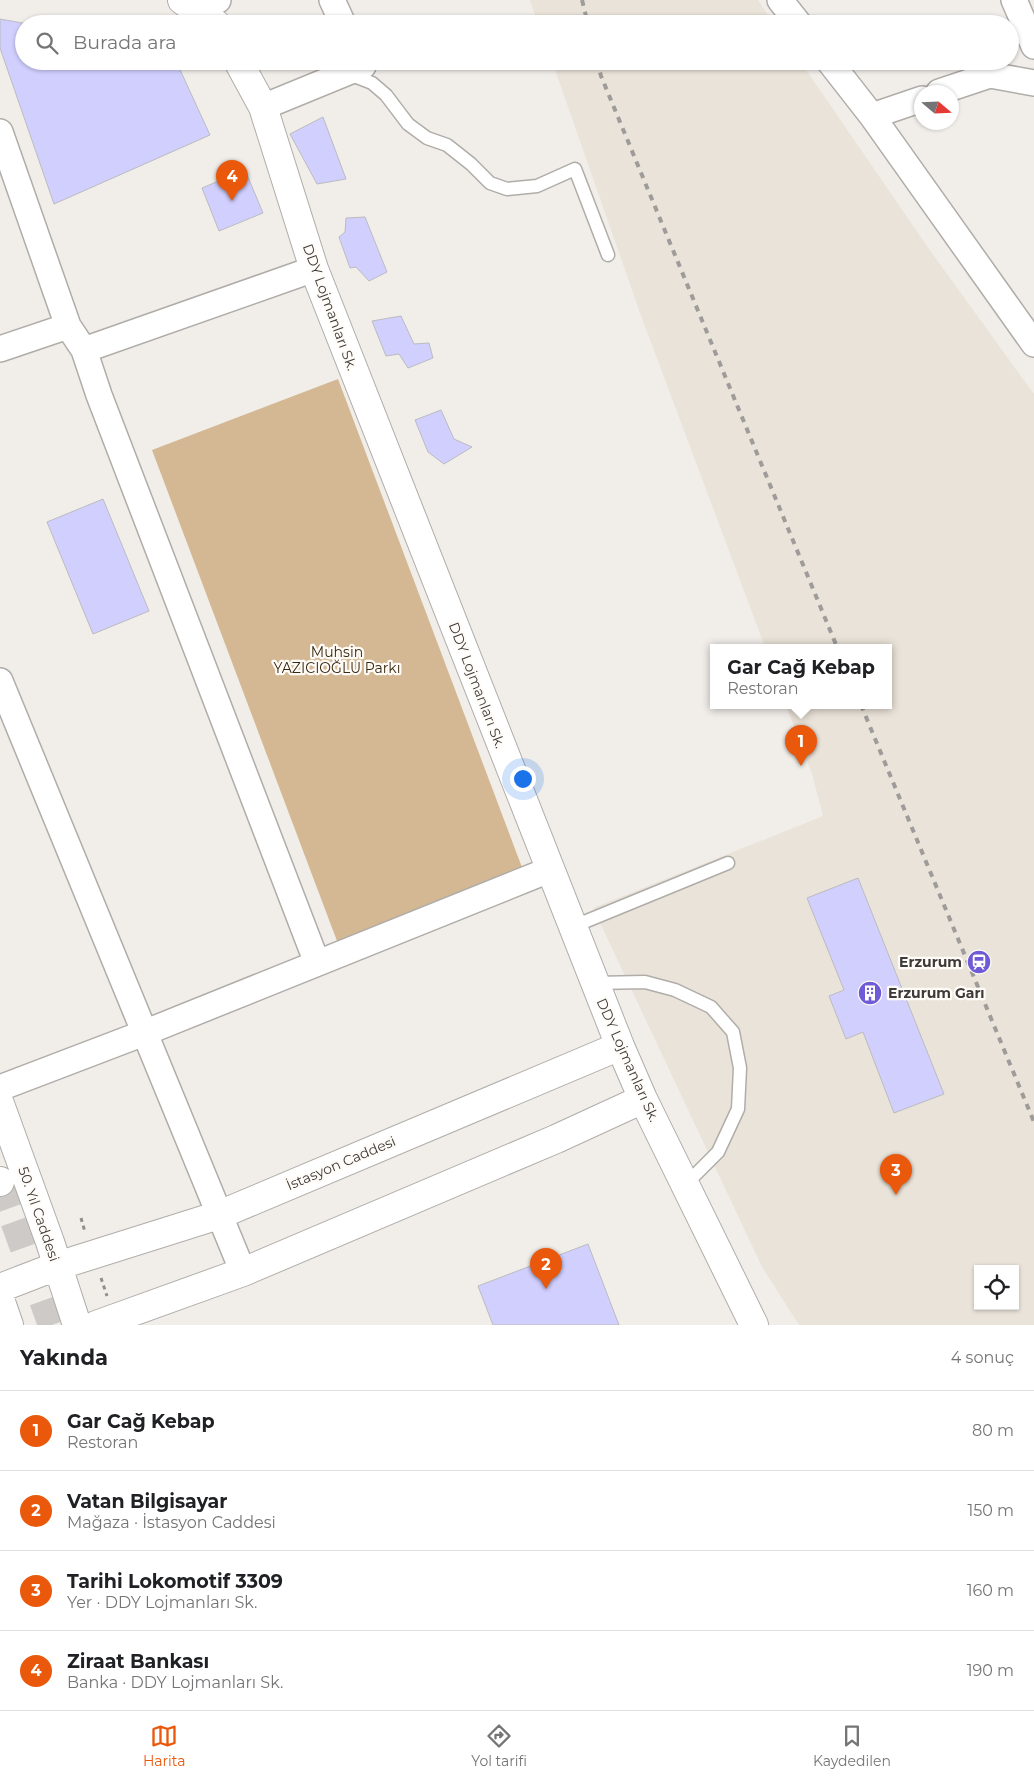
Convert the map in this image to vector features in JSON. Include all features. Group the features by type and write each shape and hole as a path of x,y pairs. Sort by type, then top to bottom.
{"street":[{"path":"332,0 339,15"},
{"path":"780,0 791,15"},
{"path":"1014,0 1034,46"},
{"name":"DDY Lojmanları Sk.","path":"243,70 263,107 314,269 549,870 620,1046 643,1099 754,1325"},
{"path":"263,107 347,70"},
{"path":"836,70 872,116 1034,344"},
{"path":"959,85 990,75 1034,83"},
{"path":"872,116 914,102"},
{"path":"0,132 68,326 84,350 99,396 317,963"},
{"path":"84,350 314,269"},
{"path":"0,349 68,326"},
{"path":"0,681 243,1272"},
{"path":"0,1088 144,1033 549,870"},
{"name":"İstasyon Caddesi","path":"0,1288 57,1266 219,1215 620,1046"},
{"path":"96,1325 243,1272 556,1139 643,1099"},
{"name":"50. Yıl Caddesi","path":"0,1104 50,1242 77,1325"},
{"path":"0,1299 9,1325"}],"lane":[{"path":"357,70 386,95 408,124 427,138 446,145 471,164 490,183 507,189 538,186 575,169 608,255"},
{"path":"572,927 728,863"},
{"path":"595,983 646,982 675,990 711,1007 733,1032 740,1068 738,1109 718,1152 685,1185"}],"shaded area":[{"path":"530,0 758,0 768,15 535,15"},
{"path":"555,70 806,70 929,249 1034,394 1034,1325 799,1325 762,1267 593,908 823,816 812,774 788,709 892,709 892,644 764,644 640,313"}],"green space":[{"name":"Muhsin YAZICIOĞLU Parkı","path":"338,379 523,870 337,941 152,450"}],"building":[{"path":"0,19 15,22 15,70 180,70 210,135 54,204 0,48"},
{"path":"323,117 346,179 317,184 290,134"},
{"path":"245,170 263,213 219,231 202,188"},
{"path":"365,217 387,272 369,281 356,267 350,268 339,237 345,232 346,218"},
{"path":"401,316 414,344 429,343 433,358 408,368 399,354 386,356 372,321"},
{"path":"441,410 454,439 472,447 444,464 428,452 415,420"},
{"path":"103,499 149,611 93,634 47,522"},
{"name":"Erzurum Garı","path":"858,878 944,1094 894,1113 863,1032 846,1039 829,996 844,990 807,898"},
{"path":"588,1244 619,1325 493,1325 478,1286"}],"tunnel":[{"path":"0,1182 52,1325"}],"railway":[{"path":"582,0 586,15"},
{"path":"599,70 836,644"},
{"path":"863,709 1034,1122"}],"place":[{"name":"Ziraat Bankası","path":"232,201"},
{"name":"Gar Cağ Kebap","path":"801,766"},
{"name":"Erzurum","path":"979,962"},
{"name":"Erzurum Garı","path":"870,993"},
{"name":"Tarihi Lokomotif 3309","path":"896,1195"},
{"name":"Vatan Bilgisayar","path":"546,1289"}]}
